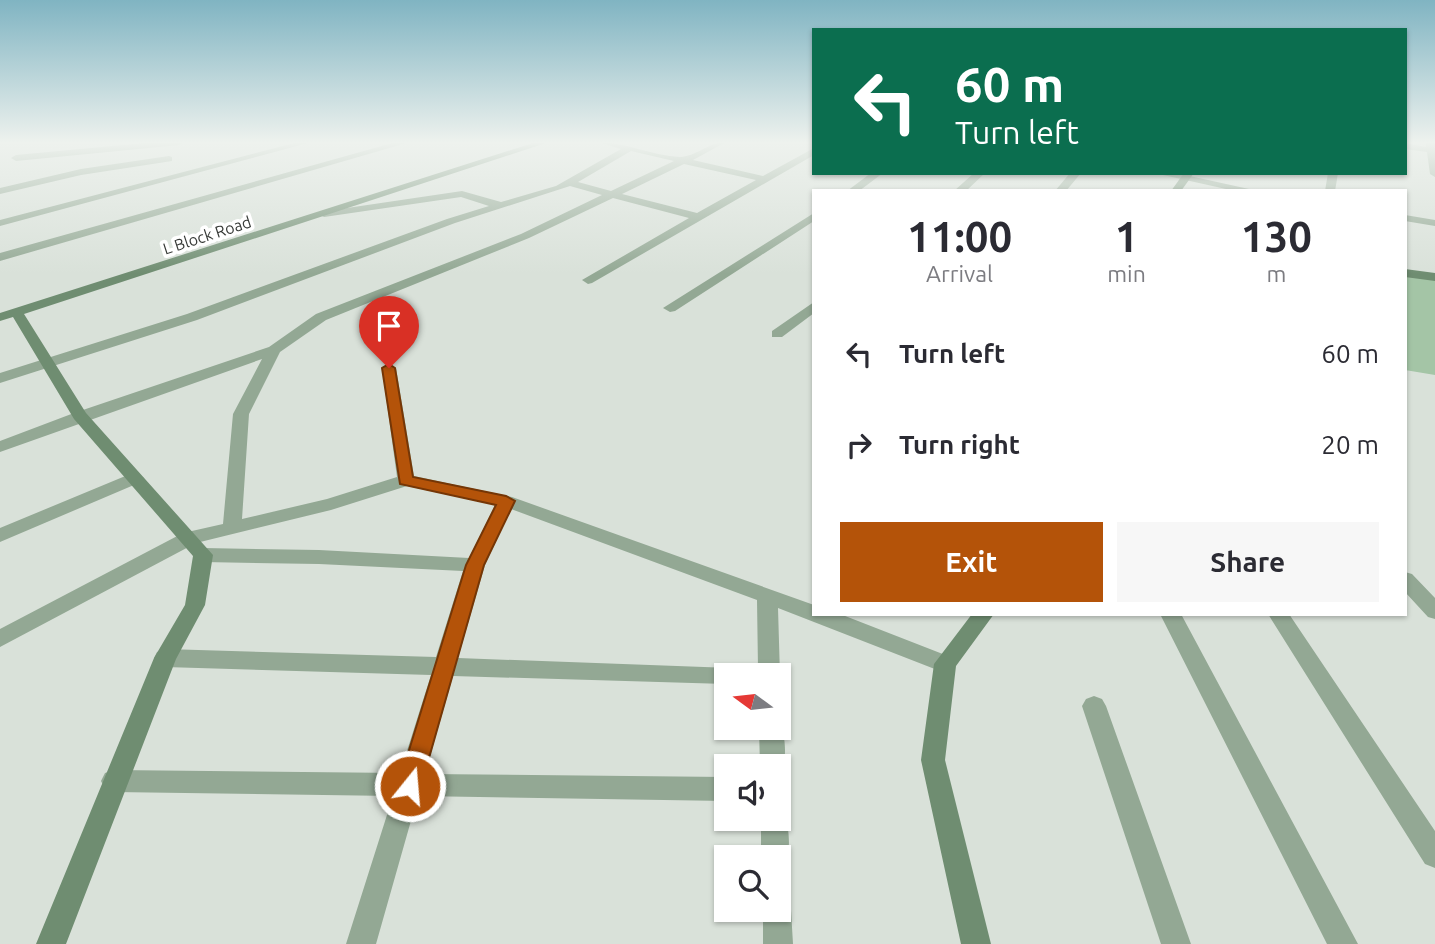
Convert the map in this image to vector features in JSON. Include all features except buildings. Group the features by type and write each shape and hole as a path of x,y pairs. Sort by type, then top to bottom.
{"main road":[{"name":"L Block Road","path":"5,312 379,186"},
{"name":"L Block Road","path":"5,312 409,186"},
{"path":"1407,273 1435,277"},
{"path":"5,312 47,362 80,416 204,555 195,605 165,657 51,944"},
{"path":"976,944 933,760 945,664 982,616"}],"street":[{"path":"0,191 21,186"},
{"path":"0,223 140,186"},
{"path":"0,257 250,186"},
{"path":"0,378 192,317 451,221 564,186"},
{"path":"581,186 698,217"},
{"path":"0,447 80,416 274,350 321,317 525,236 629,186"},
{"path":"588,280 753,186"},
{"path":"324,214 462,194 501,206"},
{"path":"670,308 812,217"},
{"path":"1407,218 1435,223"},
{"path":"778,334 812,308"},
{"path":"232,526 241,414 274,350"},
{"path":"389,368 406,480"},
{"path":"0,535 135,478"},
{"path":"0,639 190,538 331,504 406,480 506,501 812,613"},
{"path":"361,944 448,664 475,565 506,501"},
{"path":"204,555 319,557 475,565"},
{"path":"1407,581 1435,611"},
{"path":"767,595 769,663"},
{"path":"820,616 945,664"},
{"path":"1171,616 1343,944"},
{"path":"1279,616 1435,855"},
{"path":"165,657 714,674"},
{"path":"1094,706 1175,944"},
{"path":"114,782 714,789"},
{"path":"777,922 778,944"}],"green space":[{"path":"1407,273 1435,277 1435,375 1407,370"}],"route":[{"path":"389,368 406,480 506,501 475,565 410,786"}]}
